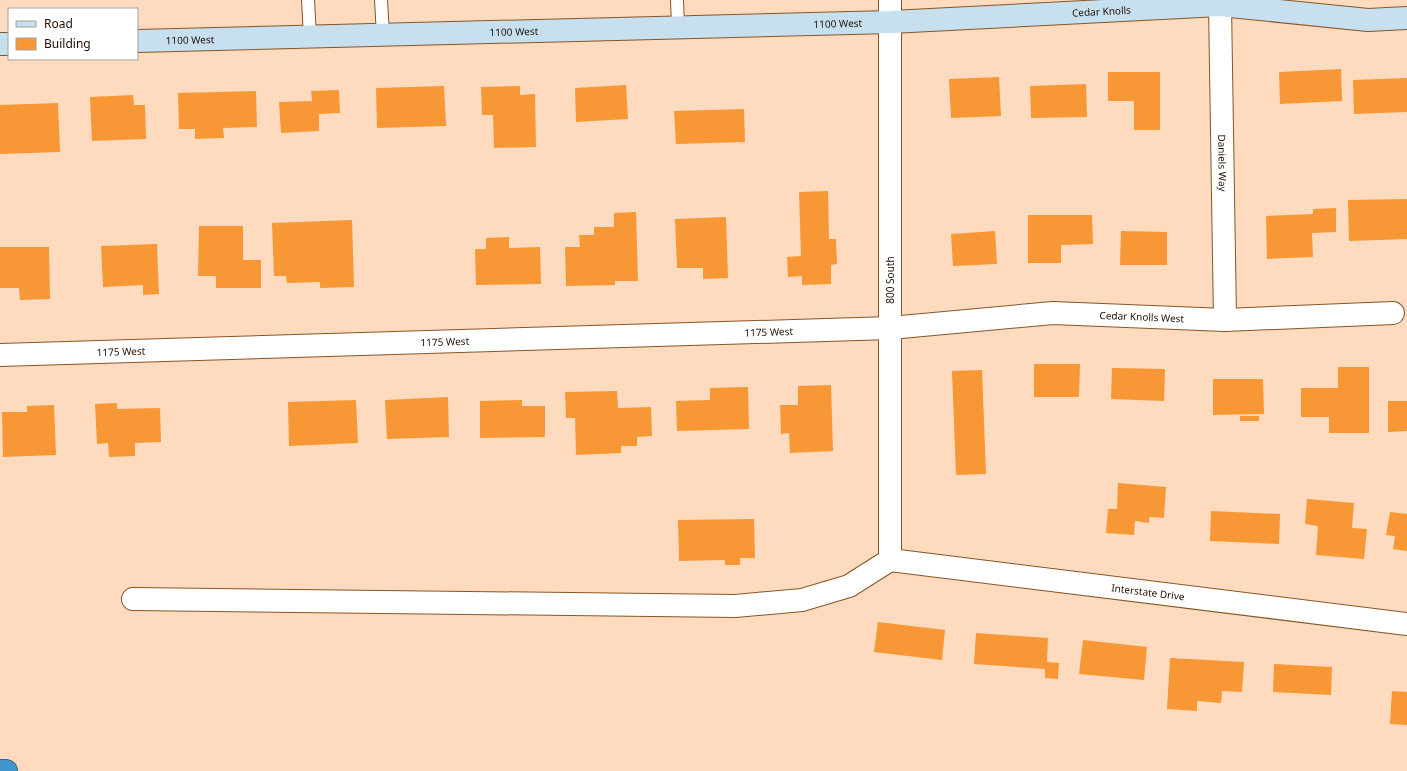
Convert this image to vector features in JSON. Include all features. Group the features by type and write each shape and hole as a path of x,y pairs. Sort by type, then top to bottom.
{"highway":[{"path":"0,771 6,771"}],"street":[{"name":"800 South","path":"890,0 890,560"},
{"name":"Cedar Knolls","path":"891,22 1220,5 1368,20 1407,18"},
{"name":"Daniels Way","path":"1220,5 1225,320"},
{"name":"1100 West","path":"138,41 891,22"},
{"name":"Cedar Knolls West","path":"890,328 1053,313 1225,320 1394,313"},
{"name":"1175 West","path":"0,355 890,328"},
{"path":"133,599 735,606 802,600 849,586 890,560"},
{"name":"Interstate Drive","path":"890,560 1407,624"}],"lane":[{"path":"308,0 310,37"},
{"path":"381,0 383,35"},
{"path":"677,0 678,27"}],"building":[{"path":"1341,69 1342,101 1280,104 1279,72"},
{"path":"1108,72 1160,72 1160,130 1134,130 1134,101 1108,101"},
{"path":"999,77 1001,116 951,118 949,79"},
{"path":"1407,78 1407,112 1354,114 1353,80"},
{"path":"1086,84 1087,117 1031,118 1030,86"},
{"path":"626,85 628,119 576,122 575,88"},
{"path":"444,86 446,126 377,128 376,88"},
{"path":"520,86 520,95 535,94 536,147 494,148 493,115 482,115 481,87"},
{"path":"339,90 340,113 319,114 319,131 281,133 279,102 312,101 311,91"},
{"path":"256,91 257,127 223,128 224,138 195,139 195,129 179,129 178,93"},
{"path":"133,95 134,105 145,105 146,139 92,141 90,97"},
{"path":"58,103 60,152 0,154 0,105"},
{"path":"744,109 745,142 676,144 674,111"},
{"path":"828,191 829,239 836,239 837,264 831,265 831,284 802,285 802,276 788,277 787,257 801,256 799,192"},
{"path":"1407,199 1407,239 1349,241 1348,200"},
{"path":"1336,208 1336,232 1312,233 1313,257 1267,259 1266,216 1313,214 1313,209"},
{"path":"636,212 638,281 615,281 615,285 566,286 565,247 580,247 579,235 594,235 594,227 614,227 614,213"},
{"path":"1028,215 1092,215 1093,244 1061,245 1061,263 1028,263"},
{"path":"726,217 728,278 703,279 703,268 677,268 675,219"},
{"path":"352,220 354,287 320,288 320,282 287,283 286,276 274,276 272,223"},
{"path":"199,226 243,226 243,260 261,260 261,288 216,288 216,276 198,276"},
{"path":"995,231 997,264 953,266 951,234"},
{"path":"1121,231 1167,232 1167,265 1120,265"},
{"path":"509,237 509,248 540,247 541,284 476,285 475,249 486,249 486,238"},
{"path":"157,244 159,294 143,295 143,285 103,287 101,246"},
{"path":"0,247 49,247 50,299 20,300 19,288 0,288"},
{"path":"1034,364 1080,364 1079,397 1034,397"},
{"path":"1338,367 1369,367 1369,433 1329,433 1329,417 1301,417 1301,388 1338,388"},
{"path":"1112,368 1165,369 1164,401 1111,399"},
{"path":"982,370 986,474 956,475 952,371"},
{"path":"1213,379 1263,379 1264,414 1213,415"},
{"path":"831,385 833,451 790,453 789,433 781,434 780,405 798,405 798,386"},
{"path":"748,387 749,429 677,431 676,401 710,400 710,388"},
{"path":"617,391 618,408 651,407 652,436 637,437 637,446 621,446 621,453 576,455 575,418 566,418 565,392"},
{"path":"448,397 449,437 387,439 385,400"},
{"path":"356,400 358,443 289,446 288,402"},
{"path":"522,400 522,406 545,406 545,437 480,438 480,401"},
{"path":"1388,401 1407,401 1407,431 1388,432"},
{"path":"117,403 117,409 160,408 161,442 135,443 135,456 109,457 108,443 97,444 95,404"},
{"path":"54,405 56,455 3,457 2,412 27,412 27,406"},
{"path":"1240,416 1259,416 1259,421 1240,421"},
{"path":"1118,483 1166,487 1164,518 1149,517 1149,523 1135,521 1134,535 1106,533 1108,509 1117,509"},
{"path":"1307,499 1354,503 1352,528 1367,529 1364,559 1316,555 1318,526 1305,524"},
{"path":"1211,511 1280,514 1279,544 1210,541"},
{"path":"1390,512 1407,514 1407,551 1393,549 1395,536 1386,535"},
{"path":"754,519 755,558 740,558 740,565 725,565 725,560 679,561 678,520"},
{"path":"878,622 945,630 942,660 874,652"},
{"path":"976,633 1048,638 1047,662 1059,663 1058,679 1045,678 1045,669 974,664"},
{"path":"1083,640 1147,647 1144,680 1079,674"},
{"path":"1170,658 1244,662 1242,692 1222,691 1221,703 1197,701 1197,711 1167,709"},
{"path":"1274,664 1332,667 1331,695 1273,692"},
{"path":"1392,691 1407,692 1407,725 1390,724"}]}
